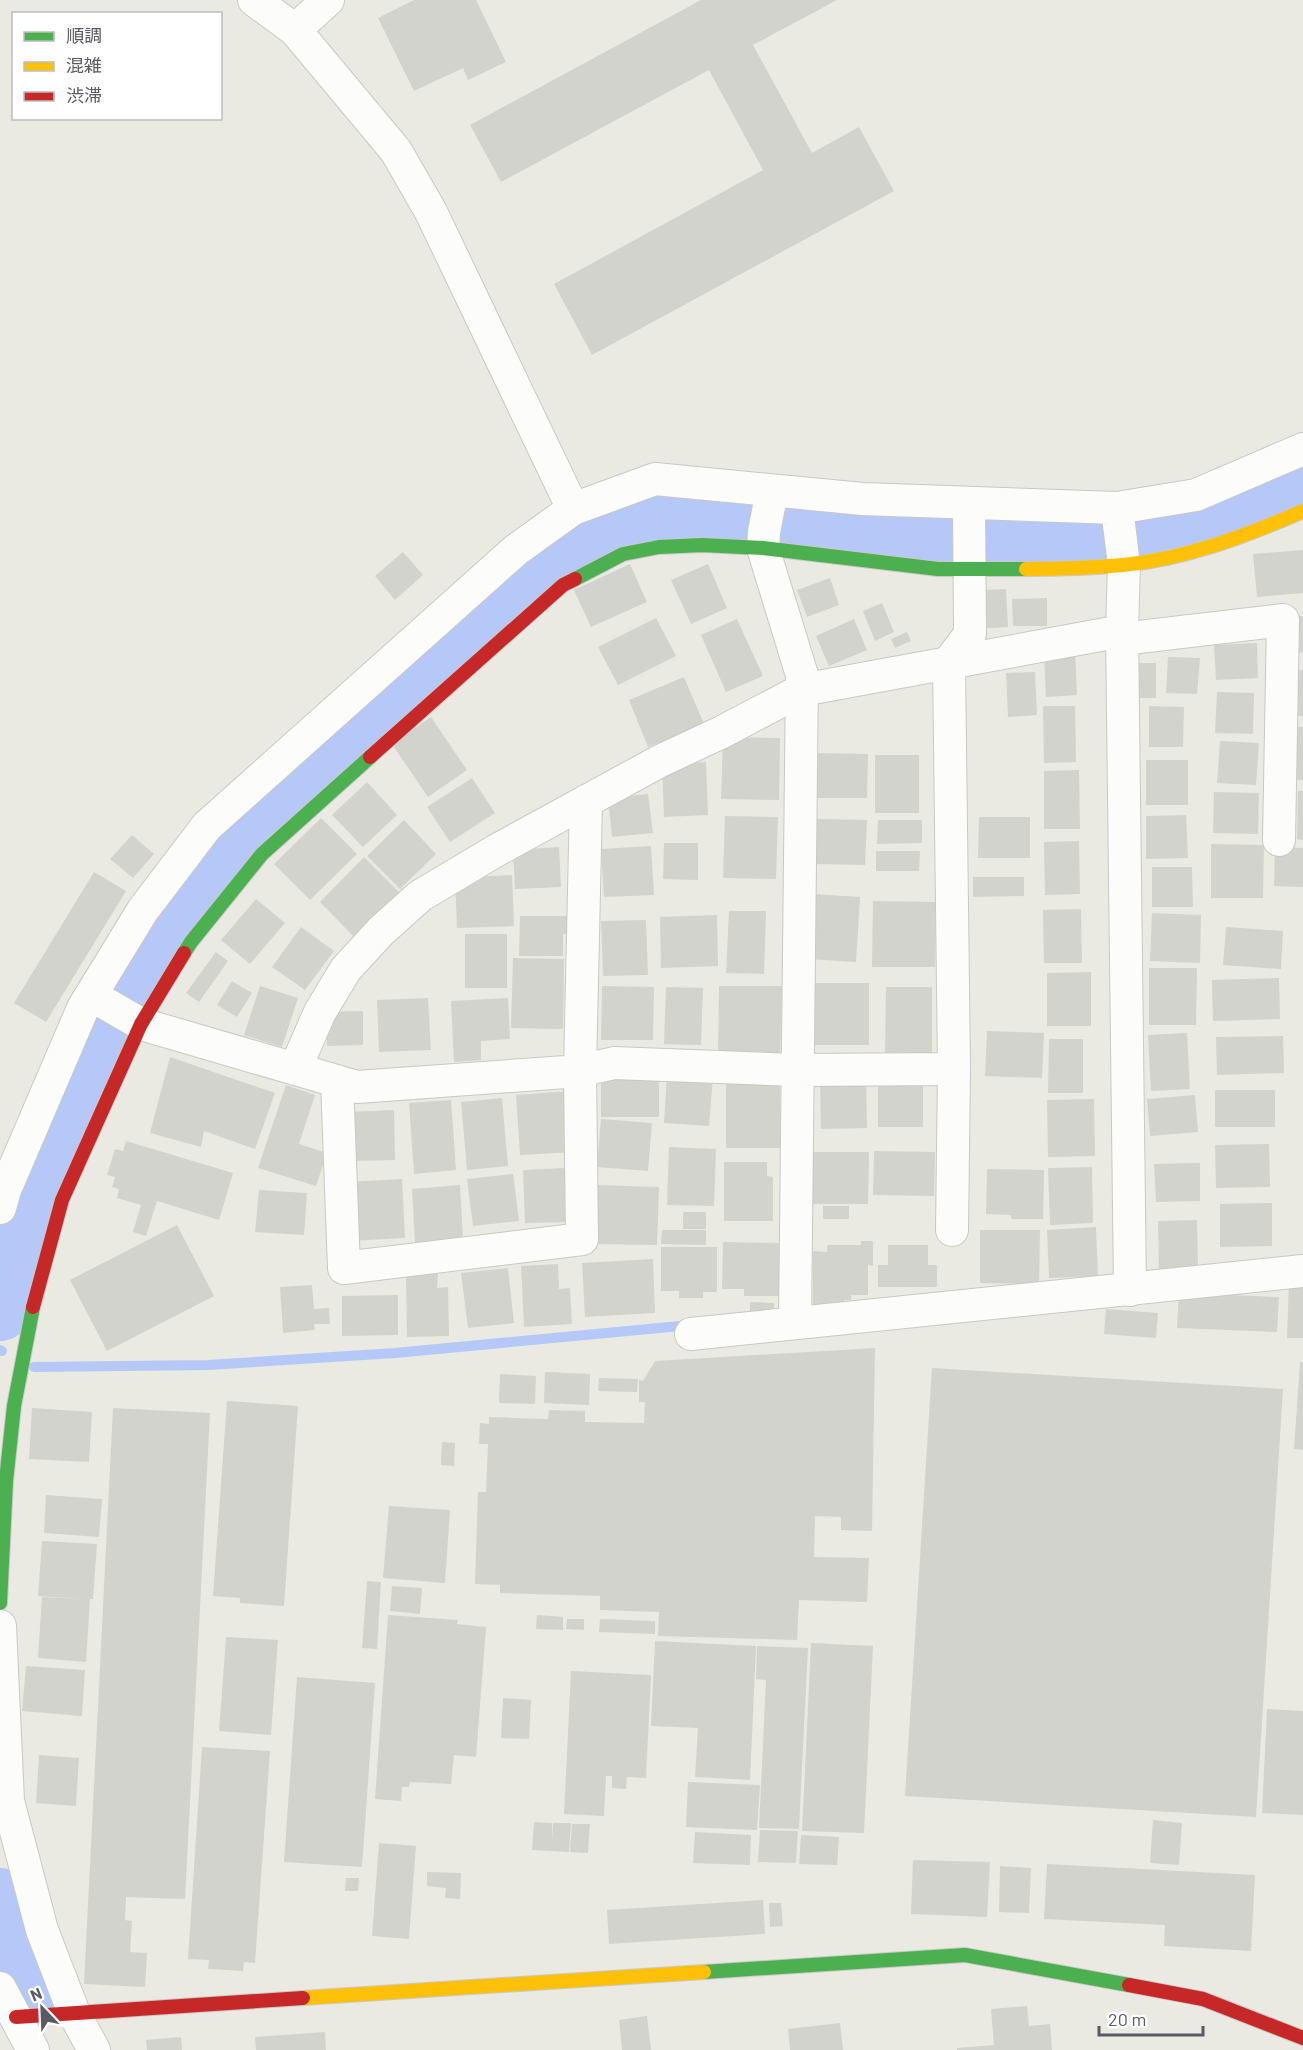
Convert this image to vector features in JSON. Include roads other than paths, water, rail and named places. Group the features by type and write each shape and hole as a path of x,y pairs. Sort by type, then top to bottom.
{"street":[{"path":"254,0 295,30 396,151 431,212 573,509"},
{"path":"295,30 328,0"},
{"path":"0,1208 5,1190 83,1008 95,998 143,910 207,826 516,550 573,509 655,479 771,496 863,499 969,512 1118,512 1196,495 1303,449"},
{"path":"771,496 763,540 802,675 795,1319"},
{"path":"0,1603 6,1481 14,1406 38,1287 62,1200 133,1020 191,942 262,854 563,585 623,554 659,548 763,540 938,569 970,561 1050,569 1123,557 1195,551 1255,532 1303,511"},
{"path":"952,1230 954,1069 949,662 970,634 969,512"},
{"path":"1118,512 1123,557 1130,1290"},
{"path":"295,1069 320,1012 346,969 381,931 420,896 660,761 802,690 949,662 1122,635 1283,620 1279,840"},
{"path":"337,1082 344,1268 582,1239 580,1071 586,801"},
{"path":"95,998 133,1020 357,1087 580,1071 614,1063 797,1070 954,1069"},
{"path":"691,1334 795,1319 1130,1290 1303,1271"},
{"path":"0,1626 8,1802 42,1930 74,2013 94,2050"},
{"path":"16,2017 965,1955 1203,1998 1303,2038"},
{"path":"0,1988 33,2050"}],"waterway":[{"path":"0,1310 24,1218 63,1117 121,990 173,912 244,827 545,562 624,520 687,514 818,528 991,540 1047,540 1177,527 1268,500 1303,483"},
{"path":"34,1367 208,1365 395,1353 691,1325"},
{"path":"0,1899 33,1989"}]}
